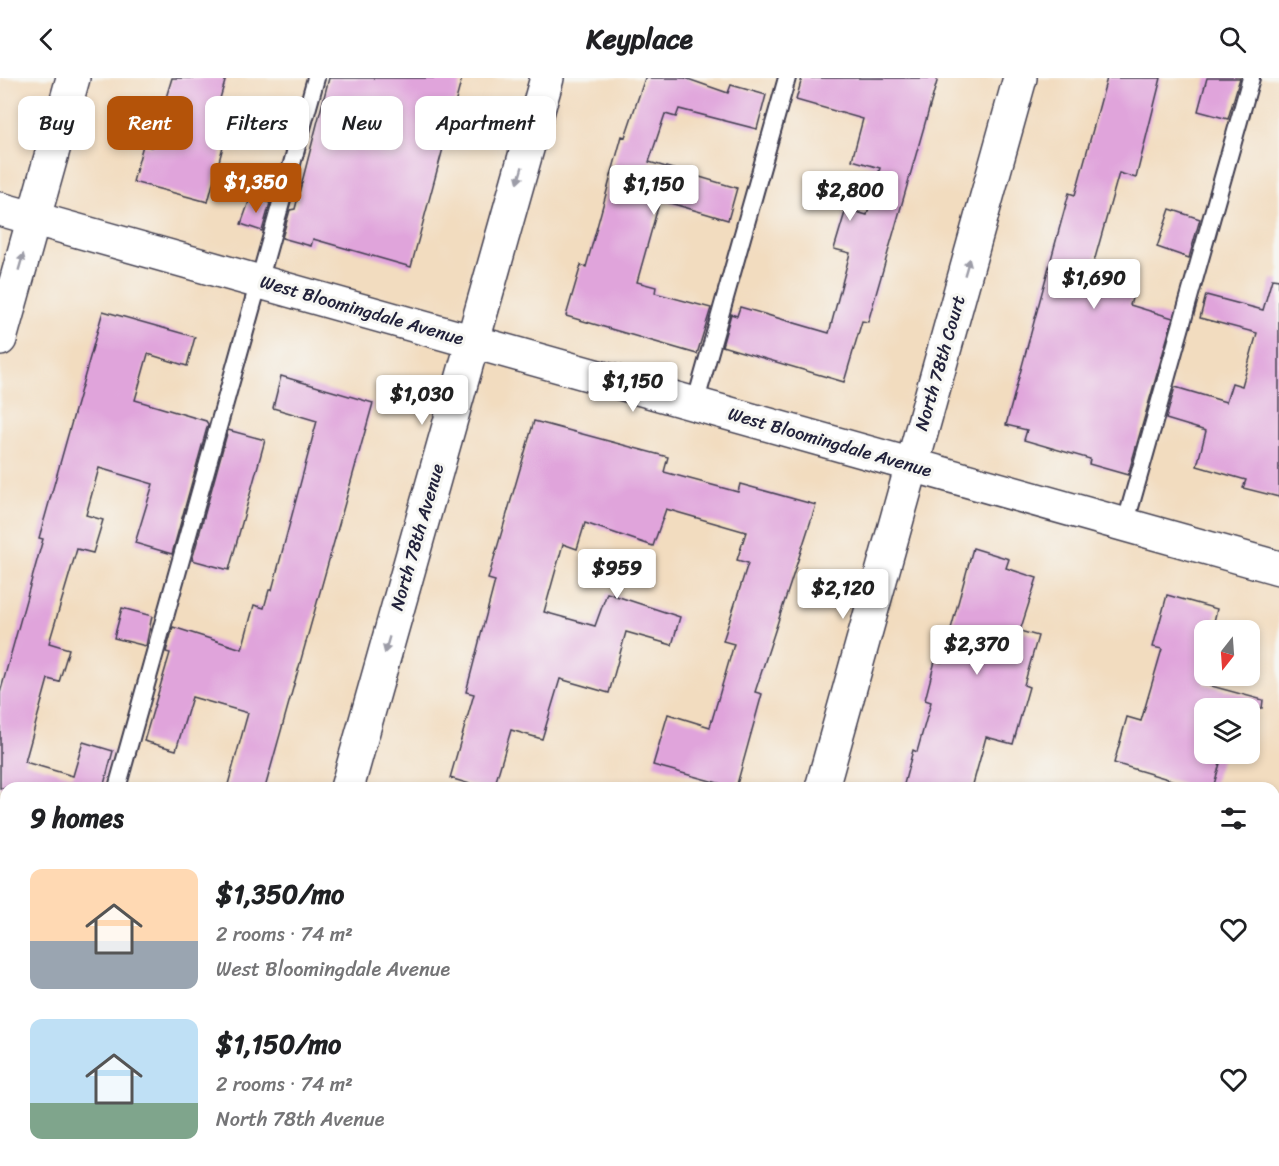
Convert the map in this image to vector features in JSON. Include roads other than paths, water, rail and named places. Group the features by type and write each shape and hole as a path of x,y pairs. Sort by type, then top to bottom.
{"street":[{"path":"0,339 73,78"},
{"name":"North 78th Avenue","path":"349,782 547,78"},
{"name":"North 78th Court","path":"824,782 1020,78"},
{"name":"West Bloomingdale Avenue","path":"0,209 1279,568"}],"lane":[{"path":"119,782 261,282 316,78"},
{"path":"695,404 787,78"},
{"path":"1125,525 1251,78"}]}
